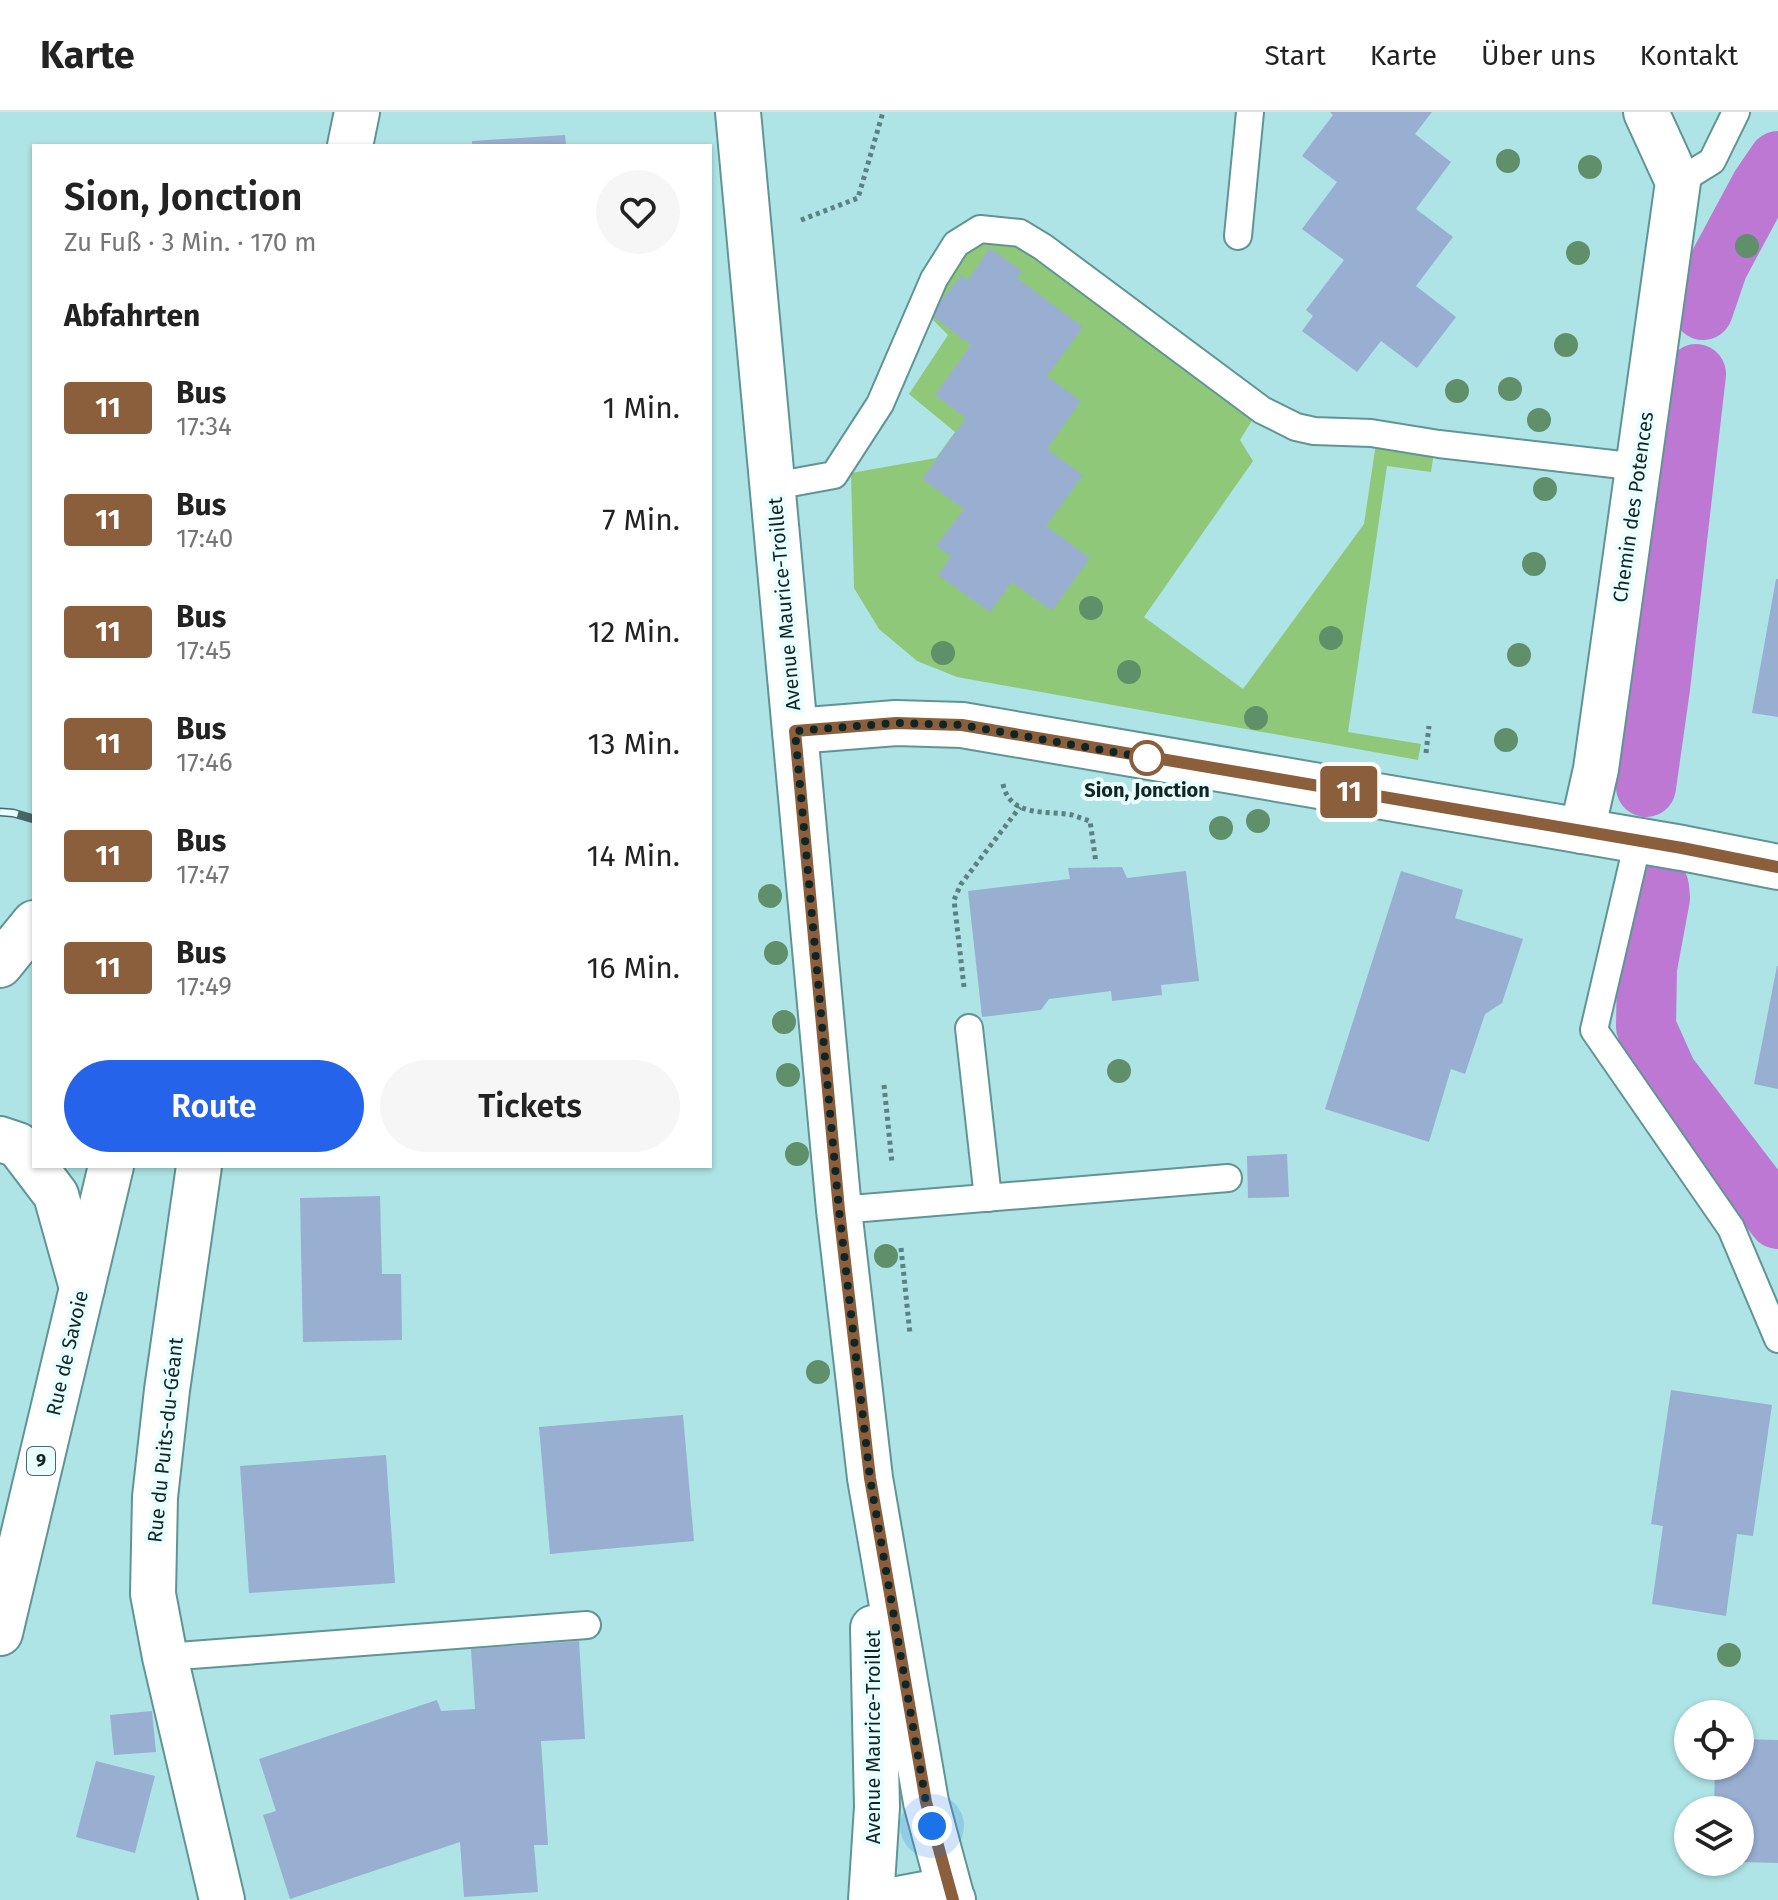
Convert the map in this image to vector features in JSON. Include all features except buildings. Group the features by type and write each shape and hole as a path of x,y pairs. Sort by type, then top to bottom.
{"street":[{"path":"350,144 357,112"},
{"name":"Avenue Maurice-Troillet","path":"738,112 839,1210 870,1478 926,1802 952,1900"},
{"path":"1646,112 1678,182"},
{"name":"Chemin des Potences","path":"1582,831 1596,769 1678,182"},
{"path":"795,731 896,723 962,725 1778,867"},
{"path":"0,965 32,925"},
{"path":"0,1139 18,1145 32,1163"},
{"path":"35,1168 56,1195 82,1288"},
{"name":"Rue de Savoie","path":"0,1633 111,1168"},
{"name":"Rue du Puits-du-Géant","path":"199,1168 155,1497 153,1594 222,1900"},
{"name":"Avenue Maurice-Troillet","path":"870,1478 877,1807 871,1900"},
{"path":"892,1900 924,1894 952,1900"}],"lane":[{"path":"1238,236 1250,112"},
{"path":"1678,182 1712,161 1736,112"},
{"path":"774,486 834,475 880,404 934,279 956,244 980,229 1020,233 1043,247 1262,410 1296,427 1314,431 1371,433 1639,467"},
{"path":"1638,841 1594,1030 1731,1228 1778,1339"},
{"path":"969,1028 988,1198"},
{"path":"839,1210 1228,1178"},
{"path":"165,1657 587,1625"}],"path":[{"path":"800,220 858,198 883,112"},
{"path":"1003,781 1005,791 1015,806 1041,814 1070,815 1090,821 1096,863"},
{"path":"969,1028 954,900 961,884 1020,807"}],"green space":[{"path":"996,223 1256,414 1240,440 1253,461 1144,617 1243,689 1364,524 1376,443 1434,452 1431,472 1387,466 1348,732 1421,744 1418,760 957,677 917,661 879,629 854,588 851,473 936,458 955,432 909,394 948,335 926,313 986,226"}],"waterway":[{"path":"1703,310 1718,266 1778,161"},
{"path":"1646,787 1696,374"},
{"path":"1659,887 1660,898 1647,968 1646,1027 1667,1074 1778,1219"}],"railway":[{"path":"0,812 32,818"}],"bus line":[{"name":"11","path":"953,1900 926,1802 870,1478 839,1210 795,731 896,723 962,725 1778,867"}],"place":[{"name":"Sion, Jonction","path":"1147,758"}],"route":[{"path":"932,1826 870,1478 839,1210 795,731 896,723 962,725 1147,758"}]}
